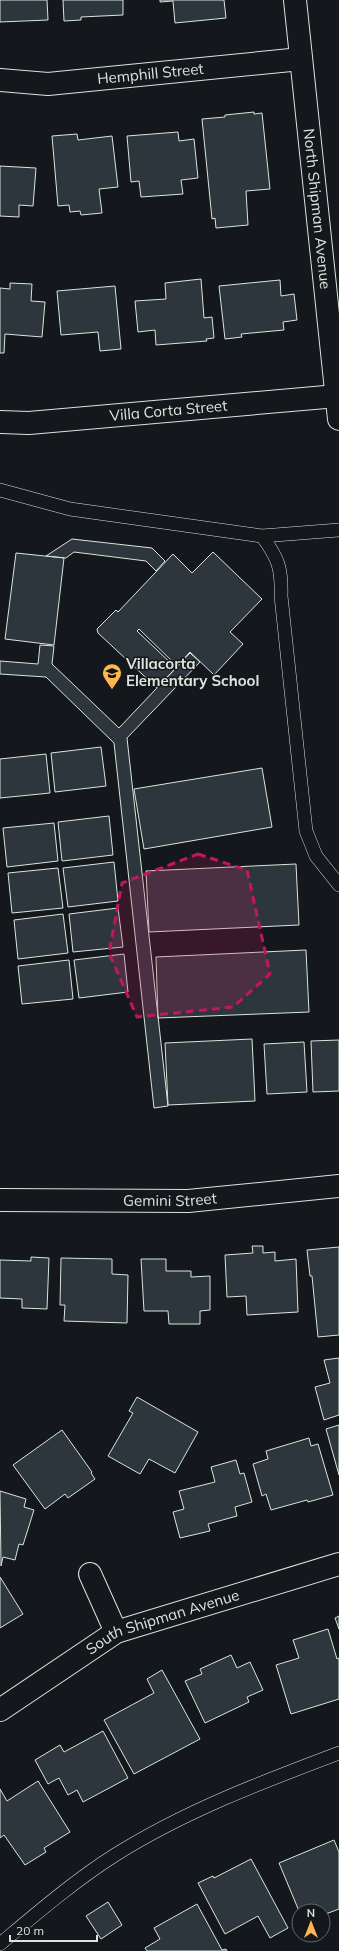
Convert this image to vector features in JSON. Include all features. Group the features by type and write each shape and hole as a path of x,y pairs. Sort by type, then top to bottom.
{"street":[{"name":"North Shipman Avenue","path":"295,0 339,419"},
{"name":"Hemphill Street","path":"0,80 48,84 301,59"},
{"name":"Villa Corta Street","path":"0,422 29,423 337,396"},
{"name":"Gemini Street","path":"0,1200 188,1201 339,1186"},
{"name":"South Shipman Avenue","path":"0,1710 116,1632 339,1564"},
{"path":"90,1574 116,1632"}],"lane":[{"path":"0,490 70,509 262,536 339,530"},
{"path":"262,536 273,552 282,574 281,596 306,832 316,856 339,885"},
{"path":"0,1944 64,1891 109,1859 189,1813 244,1789 339,1753"}],"highlighted area":[{"path":"198,854 247,870 270,974 233,1007 137,1017 109,953 122,883"}],"building":[{"path":"0,0 47,0 48,20 0,22"},
{"path":"63,0 123,0 123,15 81,17 81,20 64,21"},
{"path":"160,0 224,0 226,18 175,23 173,1 160,2"},
{"path":"254,112 254,114 262,113 270,189 246,191 248,225 216,228 215,218 212,219 202,119"},
{"path":"178,132 179,141 194,139 198,178 181,180 183,194 141,197 139,181 131,182 127,136"},
{"path":"77,134 78,140 112,136 118,187 99,189 102,213 81,215 80,211 70,212 69,205 58,206 52,136"},
{"path":"0,166 36,168 33,206 19,205 19,217 0,216"},
{"path":"201,279 204,318 212,317 214,338 206,339 207,341 156,345 155,330 138,332 135,301 166,299 165,283"},
{"path":"280,280 281,296 294,294 297,320 283,322 284,330 241,334 242,337 225,339 219,286"},
{"path":"10,283 32,284 31,301 45,302 42,337 5,334 4,353 0,353 0,288 10,289"},
{"path":"115,286 121,349 100,351 98,332 61,335 57,291"},
{"path":"72,539 152,548 165,561 156,571 146,561 74,552 66,558 46,556"},
{"path":"213,552 262,599 230,632 243,644 214,675 190,652 177,666 139,629 137,631 176,668 157,688 98,633 97,629 116,610 118,612 173,554 192,573"},
{"path":"16,553 64,558 54,645 5,639"},
{"path":"40,645 54,646 52,664 119,728 190,653 200,662 127,738 168,1106 154,1108 114,743 46,677 0,674 0,661 38,664"},
{"path":"101,747 106,786 55,792 51,753"},
{"path":"46,754 50,793 0,798 0,759"},
{"path":"262,768 272,827 144,849 134,789"},
{"path":"109,816 113,855 62,861 58,822"},
{"path":"54,823 58,861 7,867 3,828"},
{"path":"114,862 118,901 68,907 63,868"},
{"path":"296,864 299,925 149,932 146,871"},
{"path":"58,868 63,908 12,913 8,873"},
{"path":"118,908 123,947 73,952 69,914"},
{"path":"63,914 68,953 18,959 14,920"},
{"path":"306,950 309,1012 158,1018 156,957"},
{"path":"124,954 128,992 79,998 74,960"},
{"path":"69,960 73,999 22,1004 18,966"},
{"path":"252,1039 255,1101 168,1105 165,1043"},
{"path":"339,1040 339,1091 313,1092 311,1041"},
{"path":"304,1042 307,1092 267,1094 264,1044"},
{"path":"252,1246 263,1246 263,1253 275,1252 275,1261 296,1259 298,1312 247,1315 246,1296 227,1297 225,1255 253,1253"},
{"path":"339,1247 339,1335 318,1337 312,1276 310,1276 307,1250"},
{"path":"31,1257 49,1258 47,1309 22,1308 22,1299 0,1298 0,1260 31,1261"},
{"path":"61,1258 112,1259 112,1274 128,1275 127,1323 64,1321 65,1305 60,1305"},
{"path":"141,1259 166,1259 166,1271 191,1271 191,1277 210,1276 210,1310 200,1311 200,1324 169,1324 168,1311 144,1311"},
{"path":"339,1358 339,1415 324,1420 315,1387 330,1383 324,1360"},
{"path":"137,1397 198,1432 175,1473 149,1459 140,1474 108,1456 133,1413 129,1411"},
{"path":"339,1425 339,1475 326,1429"},
{"path":"62,1430 92,1472 91,1473 95,1479 68,1498 65,1494 45,1509 13,1465"},
{"path":"309,1438 311,1446 318,1444 333,1495 308,1502 307,1500 271,1510 266,1494 262,1496 253,1464 268,1459 266,1451"},
{"path":"236,1460 240,1474 244,1473 252,1502 235,1507 237,1516 208,1524 210,1531 180,1538 173,1512 184,1509 179,1491 215,1482 211,1467"},
{"path":"0,1491 26,1499 24,1507 34,1510 23,1545 19,1544 15,1560 3,1557 1,1566"},
{"path":"0,1577 23,1614 0,1628"},
{"path":"339,1616 339,1629 335,1618"},
{"path":"328,1629 337,1659 339,1658 339,1699 291,1714 276,1665 299,1658 293,1640"},
{"path":"231,1655 237,1668 250,1662 263,1690 247,1697 249,1702 205,1723 185,1681 202,1674 200,1669"},
{"path":"162,1670 200,1739 134,1774 104,1720 154,1693 147,1679"},
{"path":"103,1731 128,1778 83,1802 77,1790 68,1795 59,1778 48,1784 35,1760 60,1745 64,1752"},
{"path":"38,1781 70,1832 44,1848 46,1852 25,1865 4,1835 0,1838 0,1789 7,1801"},
{"path":"334,1840 339,1852 339,1909 331,1912 331,1903 296,1903 279,1863"},
{"path":"251,1859 288,1928 270,1938 258,1916 225,1934 198,1883 213,1876 214,1878"},
{"path":"108,1902 122,1925 101,1939 86,1916"},
{"path":"197,1904 222,1950 226,1949 227,1951 147,1951 145,1948 160,1939 154,1928"}],"place":[{"name":"Villacorta Elementary School","path":"112,690"}]}
